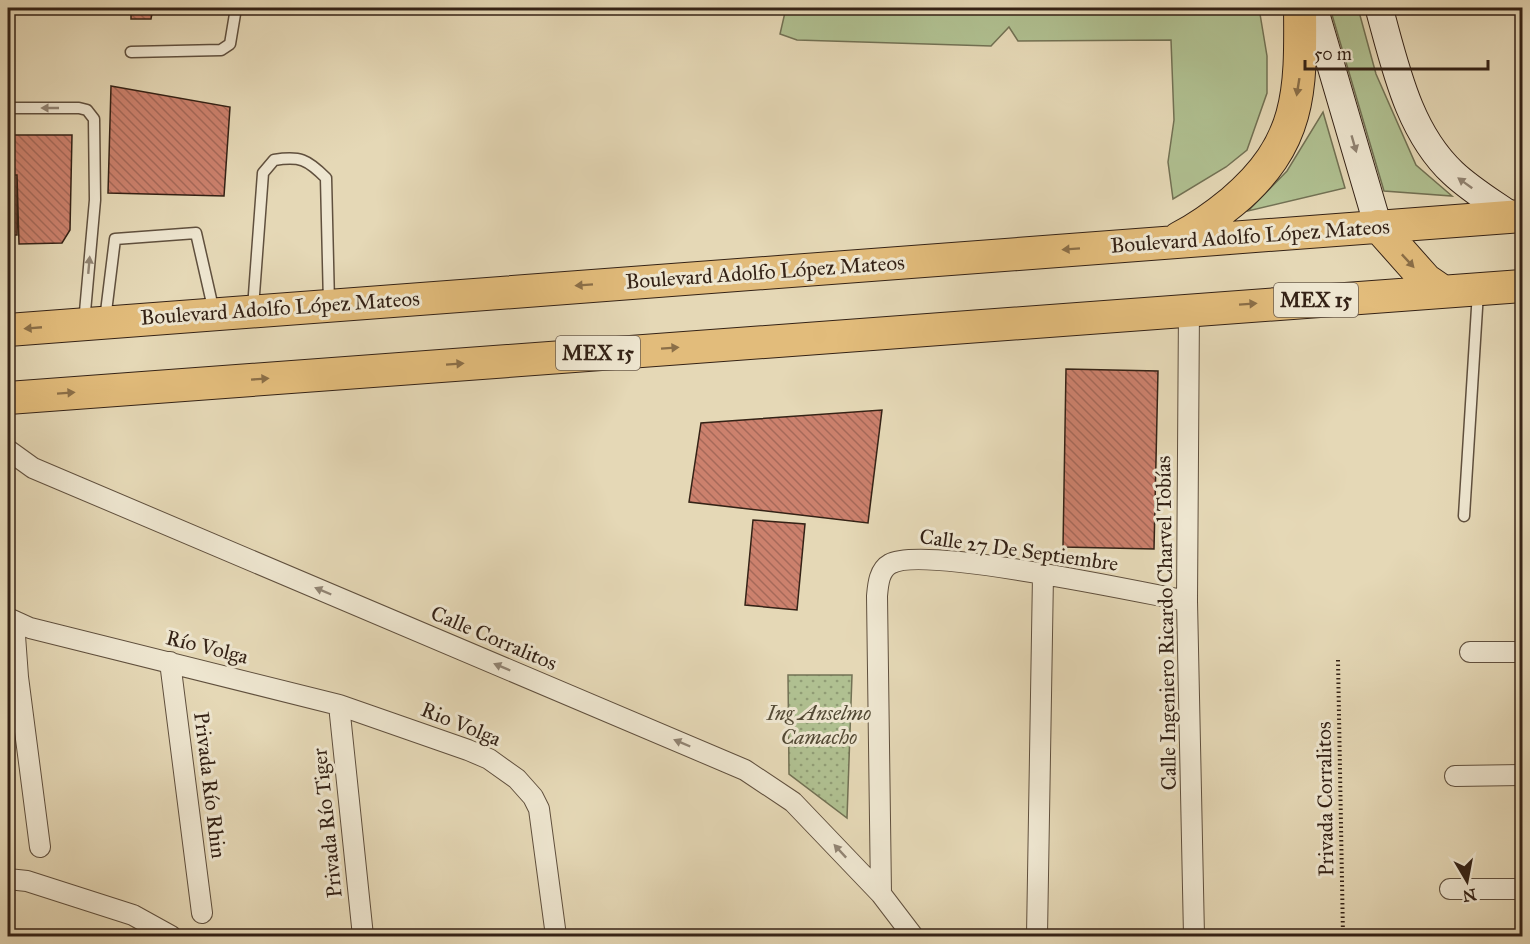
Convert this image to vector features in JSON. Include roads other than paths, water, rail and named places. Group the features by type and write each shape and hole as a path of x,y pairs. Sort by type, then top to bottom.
{"main road":[{"path":"1172,241 1214,217 1249,188 1277,156 1287,134 1298,87 1301,63 1300,8"},
{"path":"1314,8 1378,226 1426,280 1442,291"},
{"path":"1379,8 1402,87 1436,155 1454,174 1518,217"},
{"name":"Boulevard Adolfo López Mateos","path":"8,330 329,304 1518,217"},
{"name":"MEX 15","path":"8,398 1189,308 1522,286"}],"street":[{"name":"Calle Ingeniero Ricardo Charvel Tobías","path":"1189,308 1187,601 1194,936"},
{"name":"Calle Corralitos","path":"8,450 33,468 745,771 793,802 880,894 914,936"},
{"name":"Calle 27 De Septiembre","path":"880,894 877,596 880,574 890,564 914,559 933,559 1043,575 1187,601"},
{"path":"1037,936 1043,575"},
{"path":"11,620 13,672 40,847"},
{"name":"Río Volga","path":"11,620 339,705 395,724"},
{"path":"1470,652 1522,652"},
{"name":"Privada Río Rhin","path":"170,662 202,913"},
{"name":"Privada Río Tiger","path":"339,705 363,936"},
{"name":"Rio Volga","path":"395,724 489,759 517,779 532,797 543,830 556,936"},
{"path":"1455,776 1522,775"},
{"path":"8,879 27,881 133,915 171,936"},
{"path":"1450,889 1522,889"}],"lane":[{"path":"131,52 221,50 230,44 236,8"},
{"path":"8,108 79,108 87,110 94,119 95,322"},
{"path":"252,310 263,173 274,160 296,157 312,164 326,178 329,304"},
{"path":"95,322 115,239 196,232 214,313"},
{"path":"1464,516 1478,289"}],"park label":[{"name":"Ing Anselmo Camacho","path":"819,725"}]}
